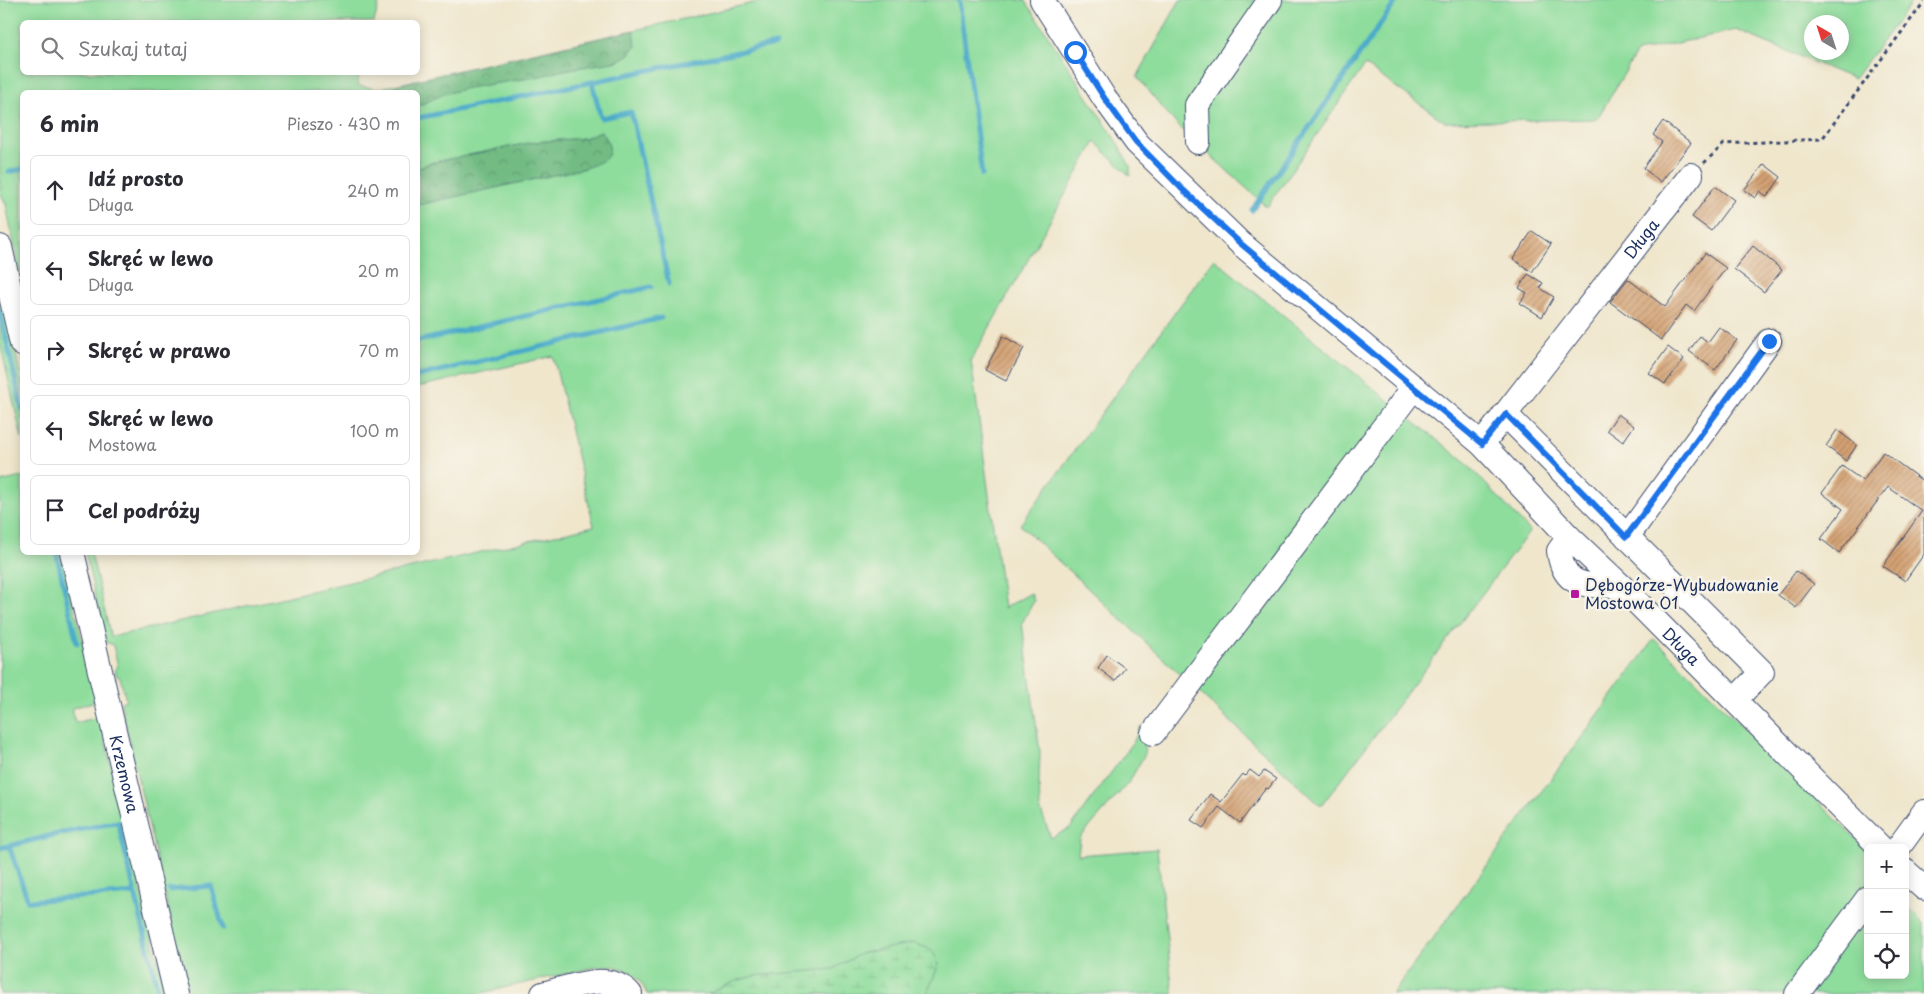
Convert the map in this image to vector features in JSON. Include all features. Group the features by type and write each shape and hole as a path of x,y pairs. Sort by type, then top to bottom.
{"street":[{"name":"Długa","path":"1042,0 1105,99 1136,142 1240,243 1482,444 1569,537 1621,586 1877,844"},
{"path":"1198,142 1197,105 1270,0"},
{"name":"Długa","path":"1482,444 1691,175"},
{"path":"0,247 20,335"},
{"path":"1626,537 1769,341"},
{"path":"1153,733 1414,387"},
{"path":"1506,414 1762,672 1734,700"},
{"name":"Krzemowa","path":"73,555 176,994"},
{"path":"1901,844 1924,812"},
{"path":"1909,875 1924,888"},
{"path":"1796,994 1864,903"},
{"path":"542,994 600,981 613,983 630,994"}],"path":[{"path":"1691,175 1724,144 1822,139 1924,2"}],"green space":[{"path":"0,0 380,0 375,20 20,20 20,75 359,75 357,85 377,89 766,0 1025,0 1118,144 1130,166 1130,176 1095,142 971,360 1004,608 1031,593 1034,601 1022,623 1040,752 1040,808 1051,838 1070,828 1133,743 1141,726 1145,754 1129,782 1080,838 1078,855 1157,849 1173,994 647,994 639,980 628,971 615,967 599,966 477,994 188,994 121,705 121,702 126,700 120,677 117,676 115,670 118,666 113,645 106,642 85,555 91,555 111,637 594,526 553,356 420,387 420,205 585,168 601,131 585,138 534,142 429,163 420,168 420,90 20,90 20,276 6,204 0,192"},
{"path":"1180,0 1913,0 1854,79 1808,60 1849,60 1849,15 1804,15 1804,58 1736,30 1637,52 1597,119 1445,122 1365,65 1267,207 1178,126 1137,77"},
{"path":"634,30 636,46 630,54 619,61 468,88 444,94 420,105 420,90 393,90 396,85"},
{"path":"601,131 609,146 608,156 600,162 585,168 420,205 420,168 429,163 534,142 585,138"},
{"path":"1214,259 1468,465 1530,531 1321,806 1020,525"},
{"path":"0,299 5,304 20,374 20,430 0,343"},
{"path":"20,477 20,555 61,555 96,697 93,702 72,708 75,723 94,718 101,723 166,994 0,994 0,482"},
{"path":"1654,639 1864,847 1864,979 1909,979 1909,908 1924,923 1924,994 1392,994"},
{"path":"914,943 932,950 939,964 927,994 708,994 736,981 753,976 833,969 862,953"}],"building":[{"path":"1663,121 1691,143 1661,182 1643,168 1662,142 1653,135"},
{"path":"1764,164 1781,177 1767,197 1760,191 1755,198 1744,190"},
{"path":"1715,186 1734,200 1711,231 1692,217"},
{"path":"1532,231 1551,244 1532,272 1513,259"},
{"path":"1753,246 1782,270 1764,292 1734,269"},
{"path":"1705,253 1726,268 1694,311 1686,305 1661,340 1610,302 1628,279 1665,307"},
{"path":"1528,274 1543,283 1540,288 1554,297 1542,317 1520,303 1527,293 1519,288"},
{"path":"1719,327 1737,340 1715,370 1689,351 1700,336 1708,342"},
{"path":"1003,336 1024,348 1006,381 985,370"},
{"path":"1668,347 1684,359 1665,384 1649,373"},
{"path":"1618,414 1634,426 1623,442 1607,430"},
{"path":"1837,430 1857,445 1846,461 1826,446"},
{"path":"1883,452 1924,482 1924,554 1905,581 1883,566 1922,511 1888,487 1839,553 1821,539 1843,509 1822,493 1842,466 1863,481"},
{"path":"1796,571 1814,584 1796,608 1778,595"},
{"path":"1107,655 1125,668 1115,681 1098,668"},
{"path":"1250,770 1259,777 1264,771 1276,779 1268,789 1266,788 1240,823 1219,807 1203,828 1191,820 1210,794 1221,802 1243,774 1245,776"}],"waterway":[{"path":"959,0 982,175"},
{"path":"1252,210 1397,0"},
{"path":"420,118 776,44"},
{"path":"592,82 601,118 631,112 669,284"},
{"path":"9,172 20,169"},
{"path":"420,341 651,287"},
{"path":"0,312 20,400"},
{"path":"420,376 661,318"},
{"path":"57,555 77,643"},
{"path":"9,846 118,822 159,994"},
{"path":"0,848 9,846 28,901 135,893"},
{"path":"169,890 211,886 223,928"}],"place":[{"name":"Dębogórze-Wybudowanie Mostowa 01","path":"1575,594"}],"route":[{"path":"1075,52 1105,99 1136,142 1181,188 1240,243 1482,444 1506,414 1626,537 1769,341"}]}
